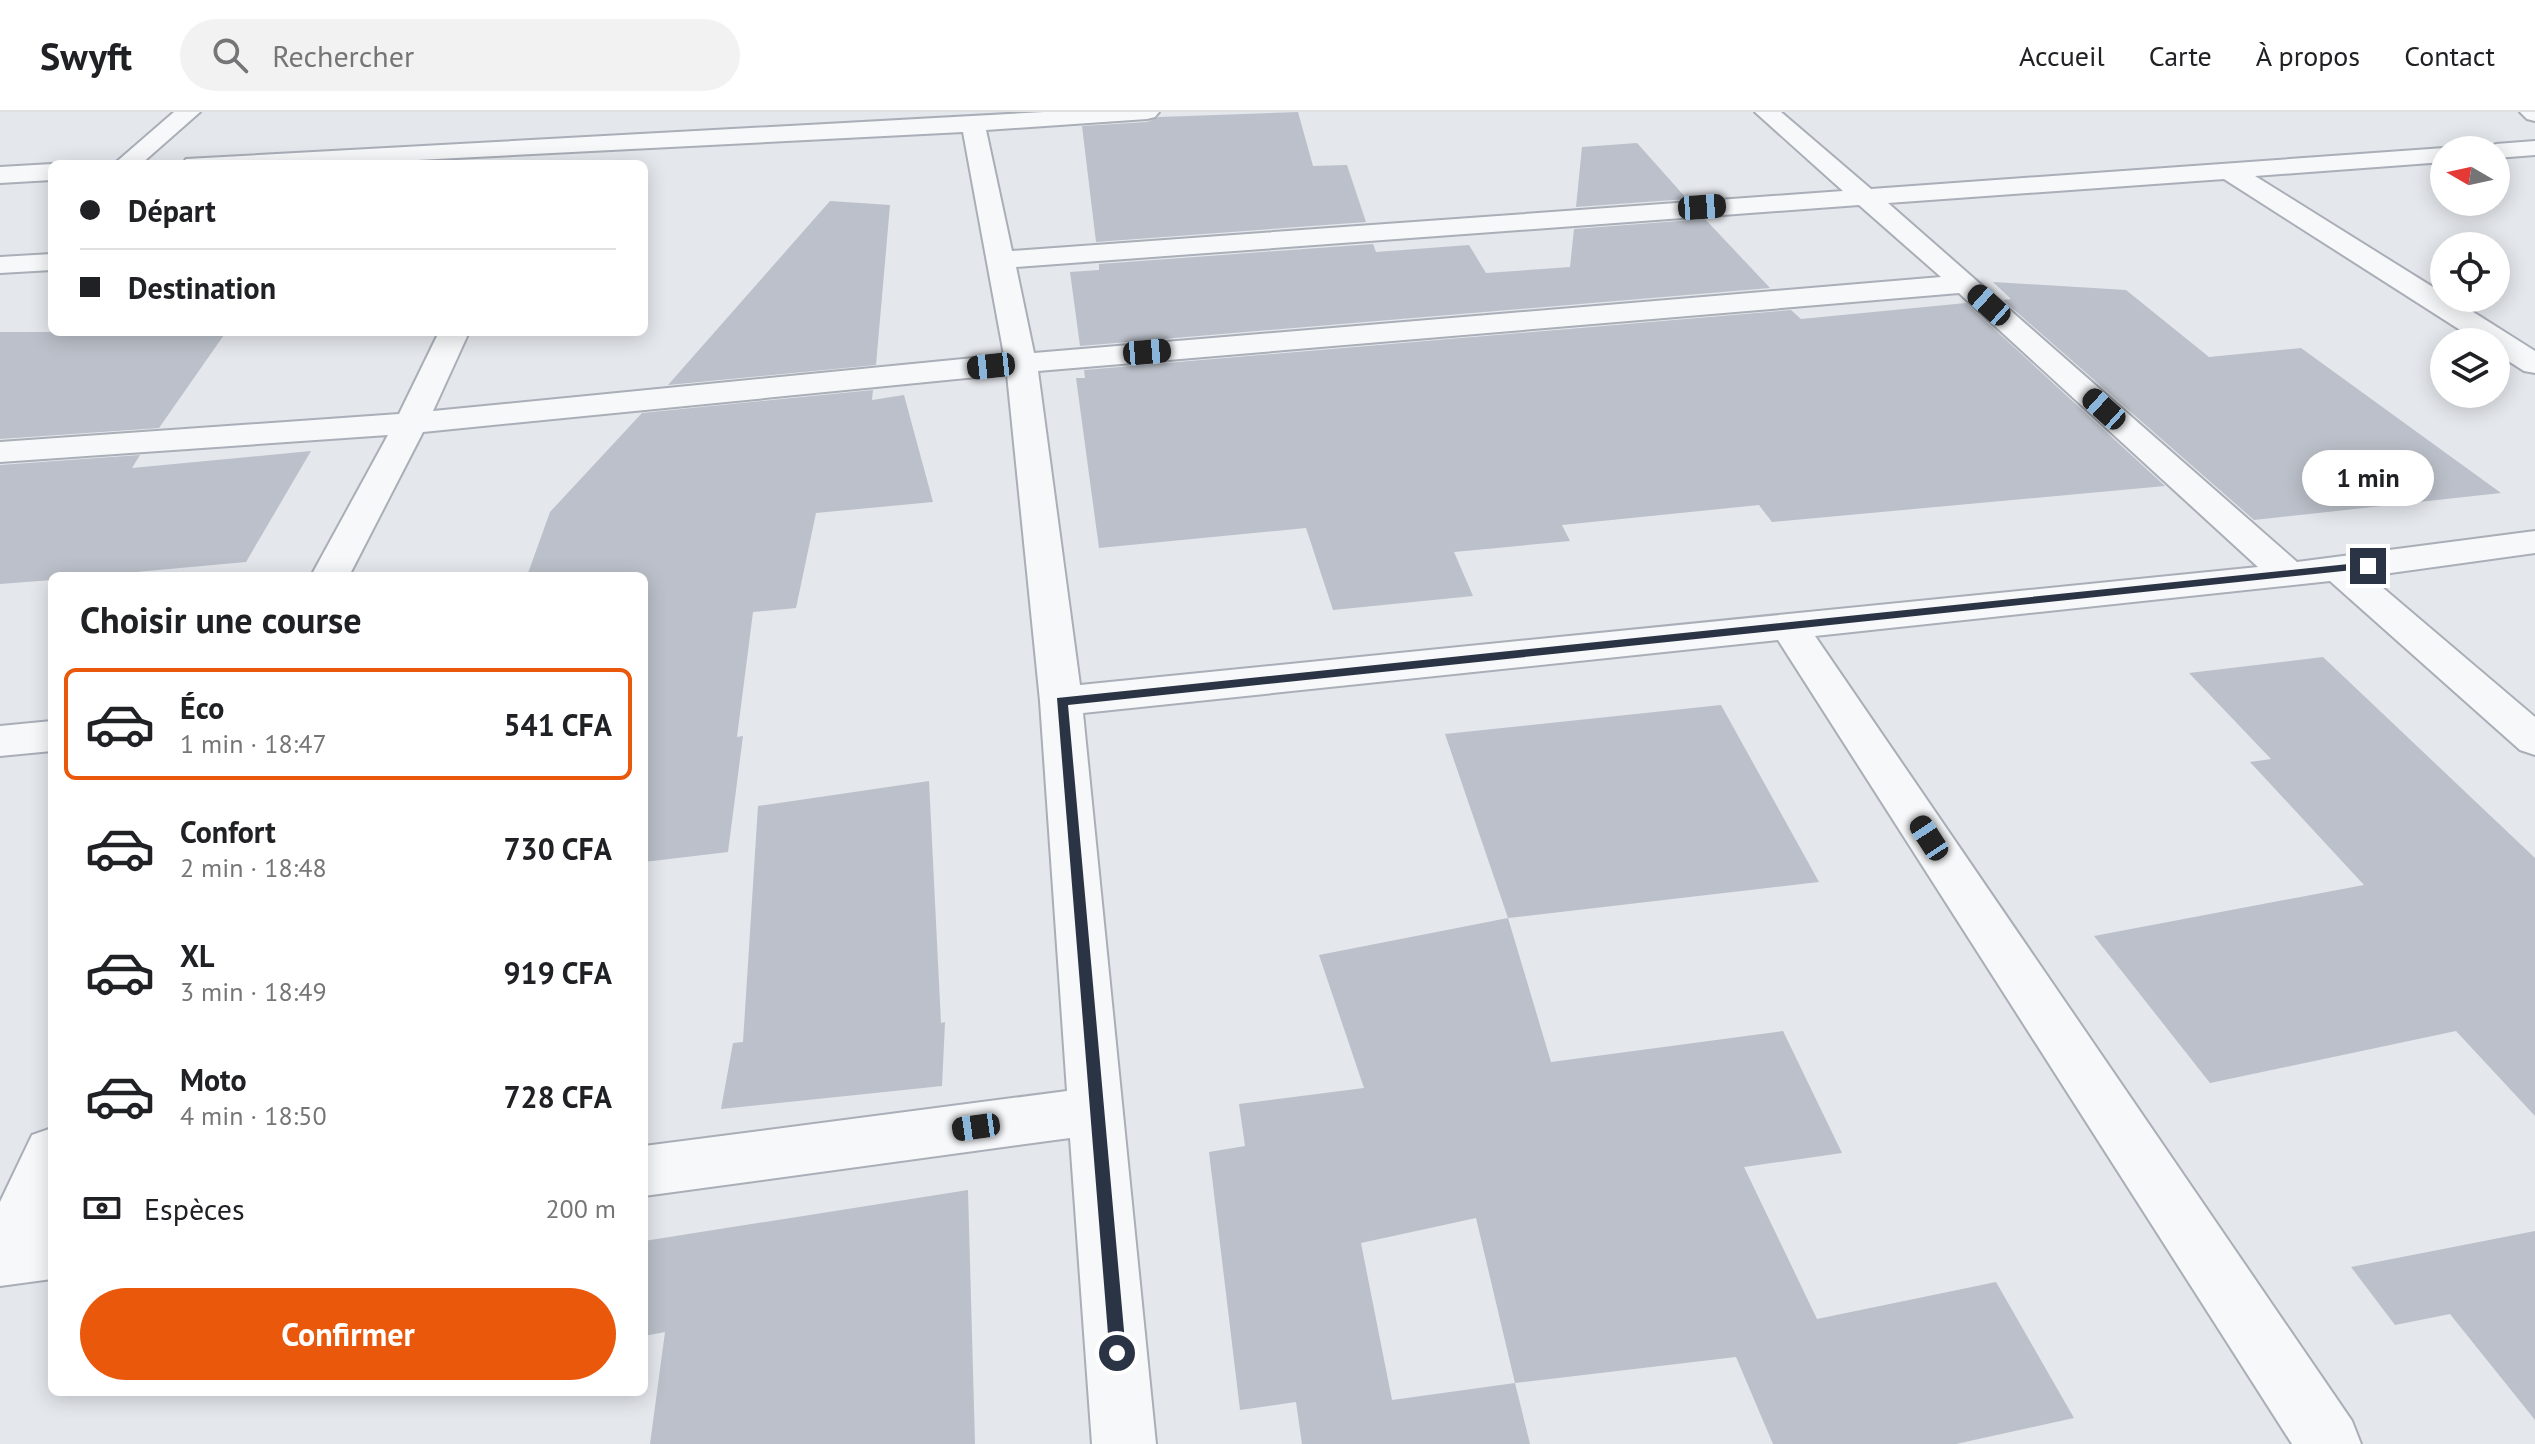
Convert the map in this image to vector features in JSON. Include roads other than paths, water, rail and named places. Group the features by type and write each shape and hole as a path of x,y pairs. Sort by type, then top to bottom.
{"street":[{"path":"131,160 188,112"},
{"path":"652,140 668,112"},
{"path":"348,160 540,155 652,140 1147,112"},
{"path":"1767,112 1966,284 2289,575"},
{"path":"973,124 1021,363 1061,701 1124,1444"},
{"path":"2510,150 2535,148"},
{"path":"1002,260 2430,156"},
{"path":"2229,171 2535,364"},
{"path":"0,175 48,172"},
{"path":"0,265 48,262"},
{"path":"0,452 411,423 1021,363 1966,284"},
{"path":"332,572 411,423 452,336"},
{"path":"1061,701 2340,570 2535,542"},
{"path":"2340,570 2535,740"},
{"path":"1790,628 2329,1444"},
{"path":"0,741 48,736"},
{"path":"648,1170 1097,1111"},
{"path":"18,1256 48,1165"}]}
